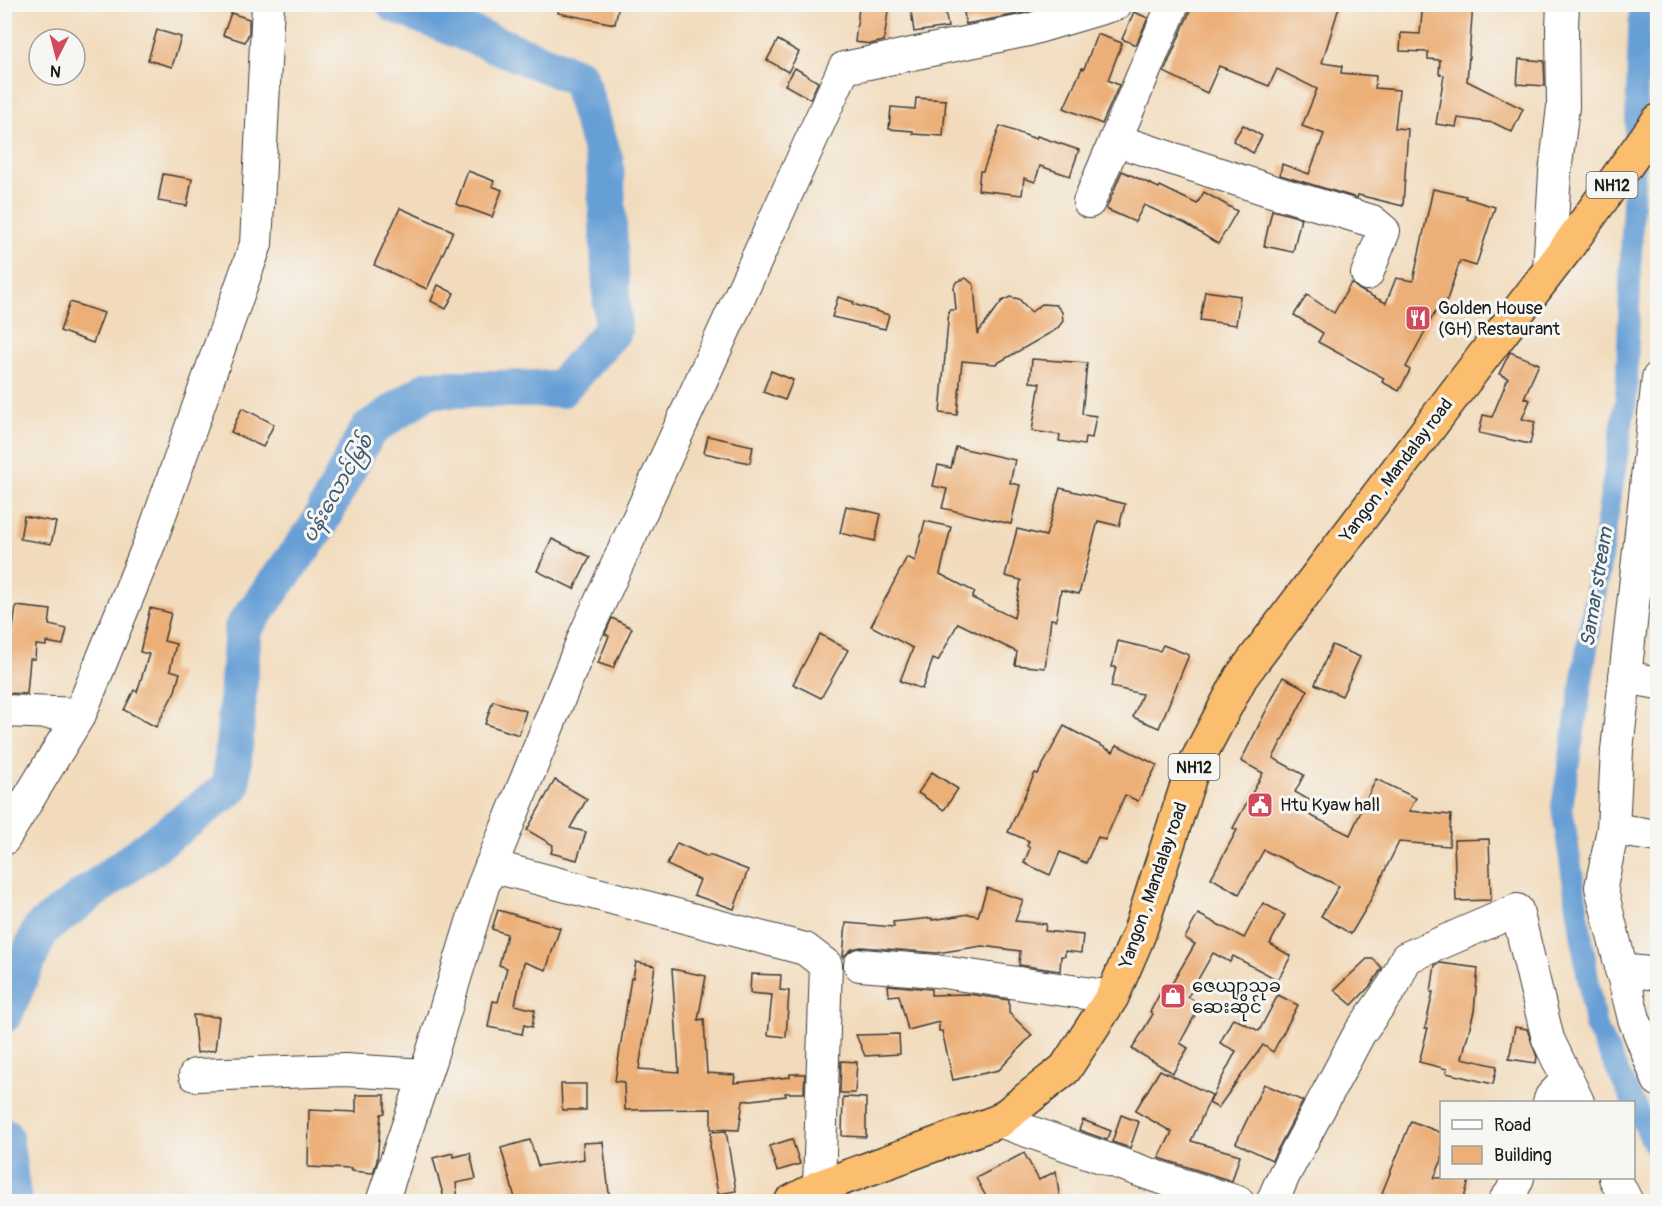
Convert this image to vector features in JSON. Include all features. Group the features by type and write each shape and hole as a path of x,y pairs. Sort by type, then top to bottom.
{"highway":[{"name":"NH12","path":"1557,260 1658,121"},
{"name":"Yangon , Mandalay road","path":"805,1194 999,1121 1065,1069 1112,997 1139,934 1192,770 1241,677 1557,260"}],"street":[{"path":"4,839 80,714 154,532 256,244 268,4"},
{"path":"382,1202 425,1075 483,886 585,635 844,68 1028,30 1116,4"},
{"path":"1089,202 1173,4"},
{"path":"1557,260 1555,173 1563,107 1563,4"},
{"path":"1115,140 1372,221 1384,231 1367,274"},
{"path":"1657,398 1648,559 1625,677 1617,750 1613,830 1601,887 1634,1019 1658,1080"},
{"path":"1625,677 1658,683"},
{"path":"4,711 80,714"},
{"path":"1613,830 1658,836"},
{"path":"491,866 805,949 826,965 805,1194"},
{"path":"1272,1202 1359,1034 1394,984 1406,958 1517,910 1548,1039 1565,1095"},
{"path":"860,965 936,971 1112,997"},
{"path":"1621,970 1658,974"},
{"path":"195,1075 345,1070 425,1075"},
{"path":"999,1121 1155,1176 1238,1202"},
{"path":"1504,1202 1512,1193 1518,1179"},
{"path":"1616,1179 1627,1202"}],"building":[{"path":"559,4 619,4 615,24 558,13"},
{"path":"944,4 948,27 914,32 911,10"},
{"path":"1011,4 1051,4 1024,13 966,24 964,12"},
{"path":"1193,4 1340,4 1322,63 1342,66 1341,73 1376,76 1375,88 1399,90 1395,128 1408,129 1403,206 1358,195 1357,198 1280,175 1282,164 1309,174 1324,134 1302,126 1317,89 1277,69 1269,86 1219,66 1207,93 1164,72"},
{"path":"1423,4 1473,4 1467,81 1523,109 1512,132 1494,123 1458,118 1456,127 1436,124 1444,75 1439,74 1440,60 1428,59 1428,52 1400,51 1401,33 1420,34"},
{"path":"859,7 888,11 884,41 871,44 855,42"},
{"path":"1134,12 1148,18 1136,45 1122,39"},
{"path":"231,13 249,19 249,33 245,42 223,35"},
{"path":"157,30 181,37 172,67 148,60"},
{"path":"1097,34 1122,43 1108,80 1119,85 1102,124 1064,108 1082,68 1084,69"},
{"path":"778,40 799,52 788,72 767,60"},
{"path":"1519,59 1544,61 1545,86 1517,84"},
{"path":"795,68 818,82 810,99 785,85"},
{"path":"916,98 946,100 943,136 913,134 913,131 889,129 891,107 915,109"},
{"path":"1243,125 1262,136 1253,153 1233,141"},
{"path":"1000,126 1036,139 1037,136 1079,150 1070,176 1040,166 1035,182 1024,178 1022,195 978,190 980,171 983,171"},
{"path":"468,171 494,181 492,186 502,190 492,217 456,204"},
{"path":"1122,171 1197,204 1204,192 1237,211 1218,244 1186,224 1144,205 1135,222 1106,209"},
{"path":"163,174 192,179 187,206 158,201"},
{"path":"1433,189 1466,196 1465,198 1495,207 1476,266 1460,261 1446,303 1441,301 1406,367 1410,370 1399,391 1382,382 1384,378 1318,342 1323,333 1294,315 1307,295 1334,313 1351,283 1386,303 1396,278 1413,281"},
{"path":"400,208 453,231 427,289 374,265"},
{"path":"1272,210 1301,218 1293,252 1264,246"},
{"path":"966,278 974,285 978,333 1002,301 1010,297 1019,299 1031,312 1042,304 1056,305 1062,312 1063,321 1057,329 996,364 962,361 957,415 940,413 949,310 956,310 954,287 956,282"},
{"path":"438,285 454,293 446,309 431,301"},
{"path":"1205,291 1240,296 1236,325 1200,320"},
{"path":"838,297 889,315 885,329 832,317"},
{"path":"70,302 104,313 93,343 60,331"},
{"path":"1510,352 1539,364 1524,398 1530,400 1522,419 1535,422 1530,444 1479,433 1483,415 1492,417 1508,378 1499,374"},
{"path":"1032,359 1087,363 1082,414 1096,416 1092,438 1085,437 1084,445 1059,441 1060,435 1032,431 1040,383 1030,382"},
{"path":"771,371 793,380 785,400 763,392"},
{"path":"242,408 274,424 263,447 231,432"},
{"path":"708,436 753,446 750,463 704,453"},
{"path":"956,447 1015,460 1010,483 1020,485 1011,524 942,508 947,489 933,486 938,465 951,468"},
{"path":"1060,488 1125,504 1119,526 1098,521 1079,594 1061,590 1056,620 1051,619 1045,668 1015,665 1017,652 958,623 938,661 933,659 922,689 900,681 913,648 871,626 907,557 915,561 925,521 951,527 940,574 975,592 972,598 1014,618 1021,580 1005,576 1017,529 1046,536"},
{"path":"846,506 881,514 875,541 840,533"},
{"path":"24,516 56,522 51,544 20,539"},
{"path":"552,539 590,557 574,589 537,571"},
{"path":"16,606 51,610 49,625 67,629 63,645 46,642 46,646 36,645 35,659 30,659 27,694 4,693 7,643 11,643"},
{"path":"150,608 171,613 164,641 176,644 170,670 180,673 175,691 156,727 124,710 134,690 137,692 149,654 140,652"},
{"path":"612,618 632,628 613,668 598,663 609,636 605,634"},
{"path":"820,634 848,650 821,698 793,684"},
{"path":"1118,641 1160,651 1163,645 1189,655 1159,728 1133,717 1142,694 1111,687 1116,667 1112,667"},
{"path":"1332,645 1360,657 1342,696 1315,684"},
{"path":"1283,677 1308,690 1273,758 1304,775 1295,792 1309,800 1303,812 1350,835 1376,779 1416,798 1409,811 1451,815 1449,846 1399,842 1351,934 1321,916 1339,886 1264,850 1239,894 1211,878 1237,830 1233,828 1263,773 1241,761"},
{"path":"493,701 526,711 519,735 485,724"},
{"path":"1064,726 1113,752 1117,745 1157,765 1138,801 1125,795 1105,840 1098,837 1086,863 1060,852 1050,875 1024,863 1030,848 1027,846 1029,841 1008,832 1035,773 1038,774"},
{"path":"932,772 958,789 944,810 918,793"},
{"path":"555,780 587,799 570,828 586,832 577,860 551,853 553,845 527,830"},
{"path":"1489,839 1491,900 1456,901 1454,840"},
{"path":"677,843 708,857 709,855 748,870 734,909 694,895 700,880 667,865"},
{"path":"987,888 1023,900 1015,921 1046,924 1045,931 1083,935 1081,953 1065,951 1065,956 1061,956 1060,971 1019,965 1020,951 982,946 937,953 861,947 852,949 843,957 846,923 894,927 893,922 932,918 932,920 969,914 978,916"},
{"path":"1263,903 1285,915 1270,944 1291,956 1278,980 1233,956 1230,962 1213,953 1188,997 1201,1004 1180,1043 1188,1048 1173,1073 1132,1049 1153,1014 1150,1012 1165,984 1170,987 1195,944 1185,938 1198,914 1244,938"},
{"path":"498,910 560,928 546,970 524,962 515,1005 535,1010 532,1027 524,1025 522,1034 488,1027 493,1001 498,1002 507,968 499,965 507,934 492,929"},
{"path":"1367,959 1373,959 1382,968 1371,985 1352,1005 1334,990"},
{"path":"636,962 655,966 639,1069 679,1072 672,969 706,976 698,1020 704,1019 707,1073 735,1075 734,1083 790,1077 790,1074 805,1074 804,1093 785,1093 786,1096 743,1101 739,1130 711,1129 711,1109 625,1110 624,1082 615,1081 631,978 633,978"},
{"path":"1440,963 1478,968 1474,1011 1462,1058 1497,1066 1493,1084 1446,1073 1447,1069 1419,1062 1428,1028 1425,1028 1433,992 1431,992 1435,965"},
{"path":"751,974 781,975 780,990 789,991 786,1037 768,1035 772,995 750,993"},
{"path":"888,985 931,989 931,995 968,994 1009,1000 1009,1013 1032,1035 999,1070 953,1080 942,1031 939,1031 939,1022 908,1030 899,995 889,996"},
{"path":"1278,995 1298,1005 1273,1052 1263,1045 1218,1108 1209,1103 1236,1051 1220,1043 1233,1018 1259,1031"},
{"path":"193,1015 219,1017 215,1050 197,1053"},
{"path":"1515,1027 1527,1029 1537,1057 1536,1063 1509,1059"},
{"path":"899,1034 900,1054 865,1056 856,1035"},
{"path":"841,1061 857,1062 855,1093 840,1093"},
{"path":"1160,1070 1212,1095 1191,1141 1240,1155 1232,1181 1159,1158 1172,1132 1135,1111"},
{"path":"561,1084 586,1084 586,1110 562,1110"},
{"path":"1264,1084 1303,1101 1272,1160 1236,1143"},
{"path":"356,1095 385,1095 385,1113 381,1114 377,1161 373,1173 351,1171 351,1169 308,1167 309,1110 356,1112"},
{"path":"843,1097 866,1098 866,1137 842,1136"},
{"path":"1121,1115 1139,1122 1130,1148 1112,1142"},
{"path":"1083,1120 1111,1131 1107,1140 1079,1130"},
{"path":"1411,1121 1440,1132 1440,1164 1434,1178 1469,1180 1463,1202 1402,1202 1382,1193"},
{"path":"726,1131 736,1191 718,1194 710,1149 711,1132"},
{"path":"792,1139 800,1164 777,1171 769,1146"},
{"path":"530,1140 538,1166 584,1159 583,1143 603,1142 610,1202 516,1202 501,1148"},
{"path":"453,1153 454,1157 470,1153 476,1179 456,1183 458,1202 445,1202 433,1158"},
{"path":"1024,1153 1039,1180 1056,1171 1060,1202 1009,1202 1003,1195 989,1202 976,1178"}],"waterway":[{"name":"ပန်းလောင်မြစ်","path":"4,1014 41,929 231,787 243,628 316,529 368,430 429,389 560,389 613,330 605,162 579,78 395,4"},
{"name":"Samar stream","path":"1632,1101 1595,1025 1562,807 1626,399 1640,4"},
{"name":"Samar stream","path":"1635,1106 1658,1153"},
{"name":"ပန်းလောင်မြစ်","path":"4,1137 13,1202"}],"place":[{"name":"Golden House (GH) Restaurant","path":"1418,318"},
{"name":"Htu Kyaw hall","path":"1260,805"},
{"name":"ဇေယျာသုခ ဆေးဆိုင်","path":"1173,996"}]}
